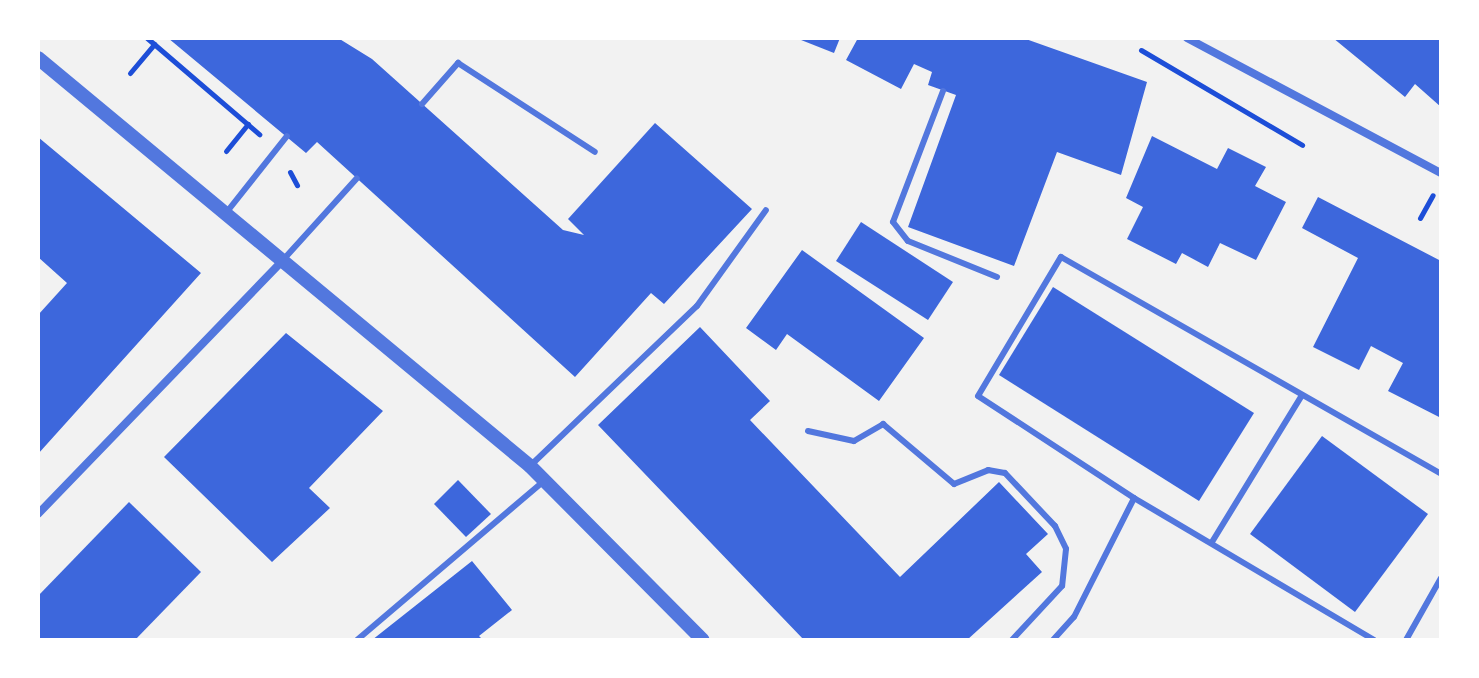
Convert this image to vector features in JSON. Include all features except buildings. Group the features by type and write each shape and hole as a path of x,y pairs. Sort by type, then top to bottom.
{"street":[{"path":"1187,38 1441,173"},
{"path":"38,58 530,466 703,640"},
{"path":"38,514 283,260"}],"lane":[{"path":"422,104 458,63 595,152"},
{"path":"943,91 893,222 908,241 997,277"},
{"path":"226,213 279,150 287,136"},
{"path":"283,260 357,178"},
{"path":"530,466 697,306 766,210"},
{"path":"1374,640 1134,498 978,396 1061,257 1441,474"},
{"path":"1212,542 1302,395"},
{"path":"808,431 854,441 883,424 954,484 988,470 1005,473 1055,526 1066,549 1062,586 1012,640"},
{"path":"357,640 545,480"},
{"path":"1053,640 1074,617 1134,498"},
{"path":"1406,640 1441,578"}],"path":[{"path":"147,38 279,150 297,185"},
{"path":"130,73 154,44"},
{"path":"1141,50 1302,145"},
{"path":"226,151 248,124"}]}
